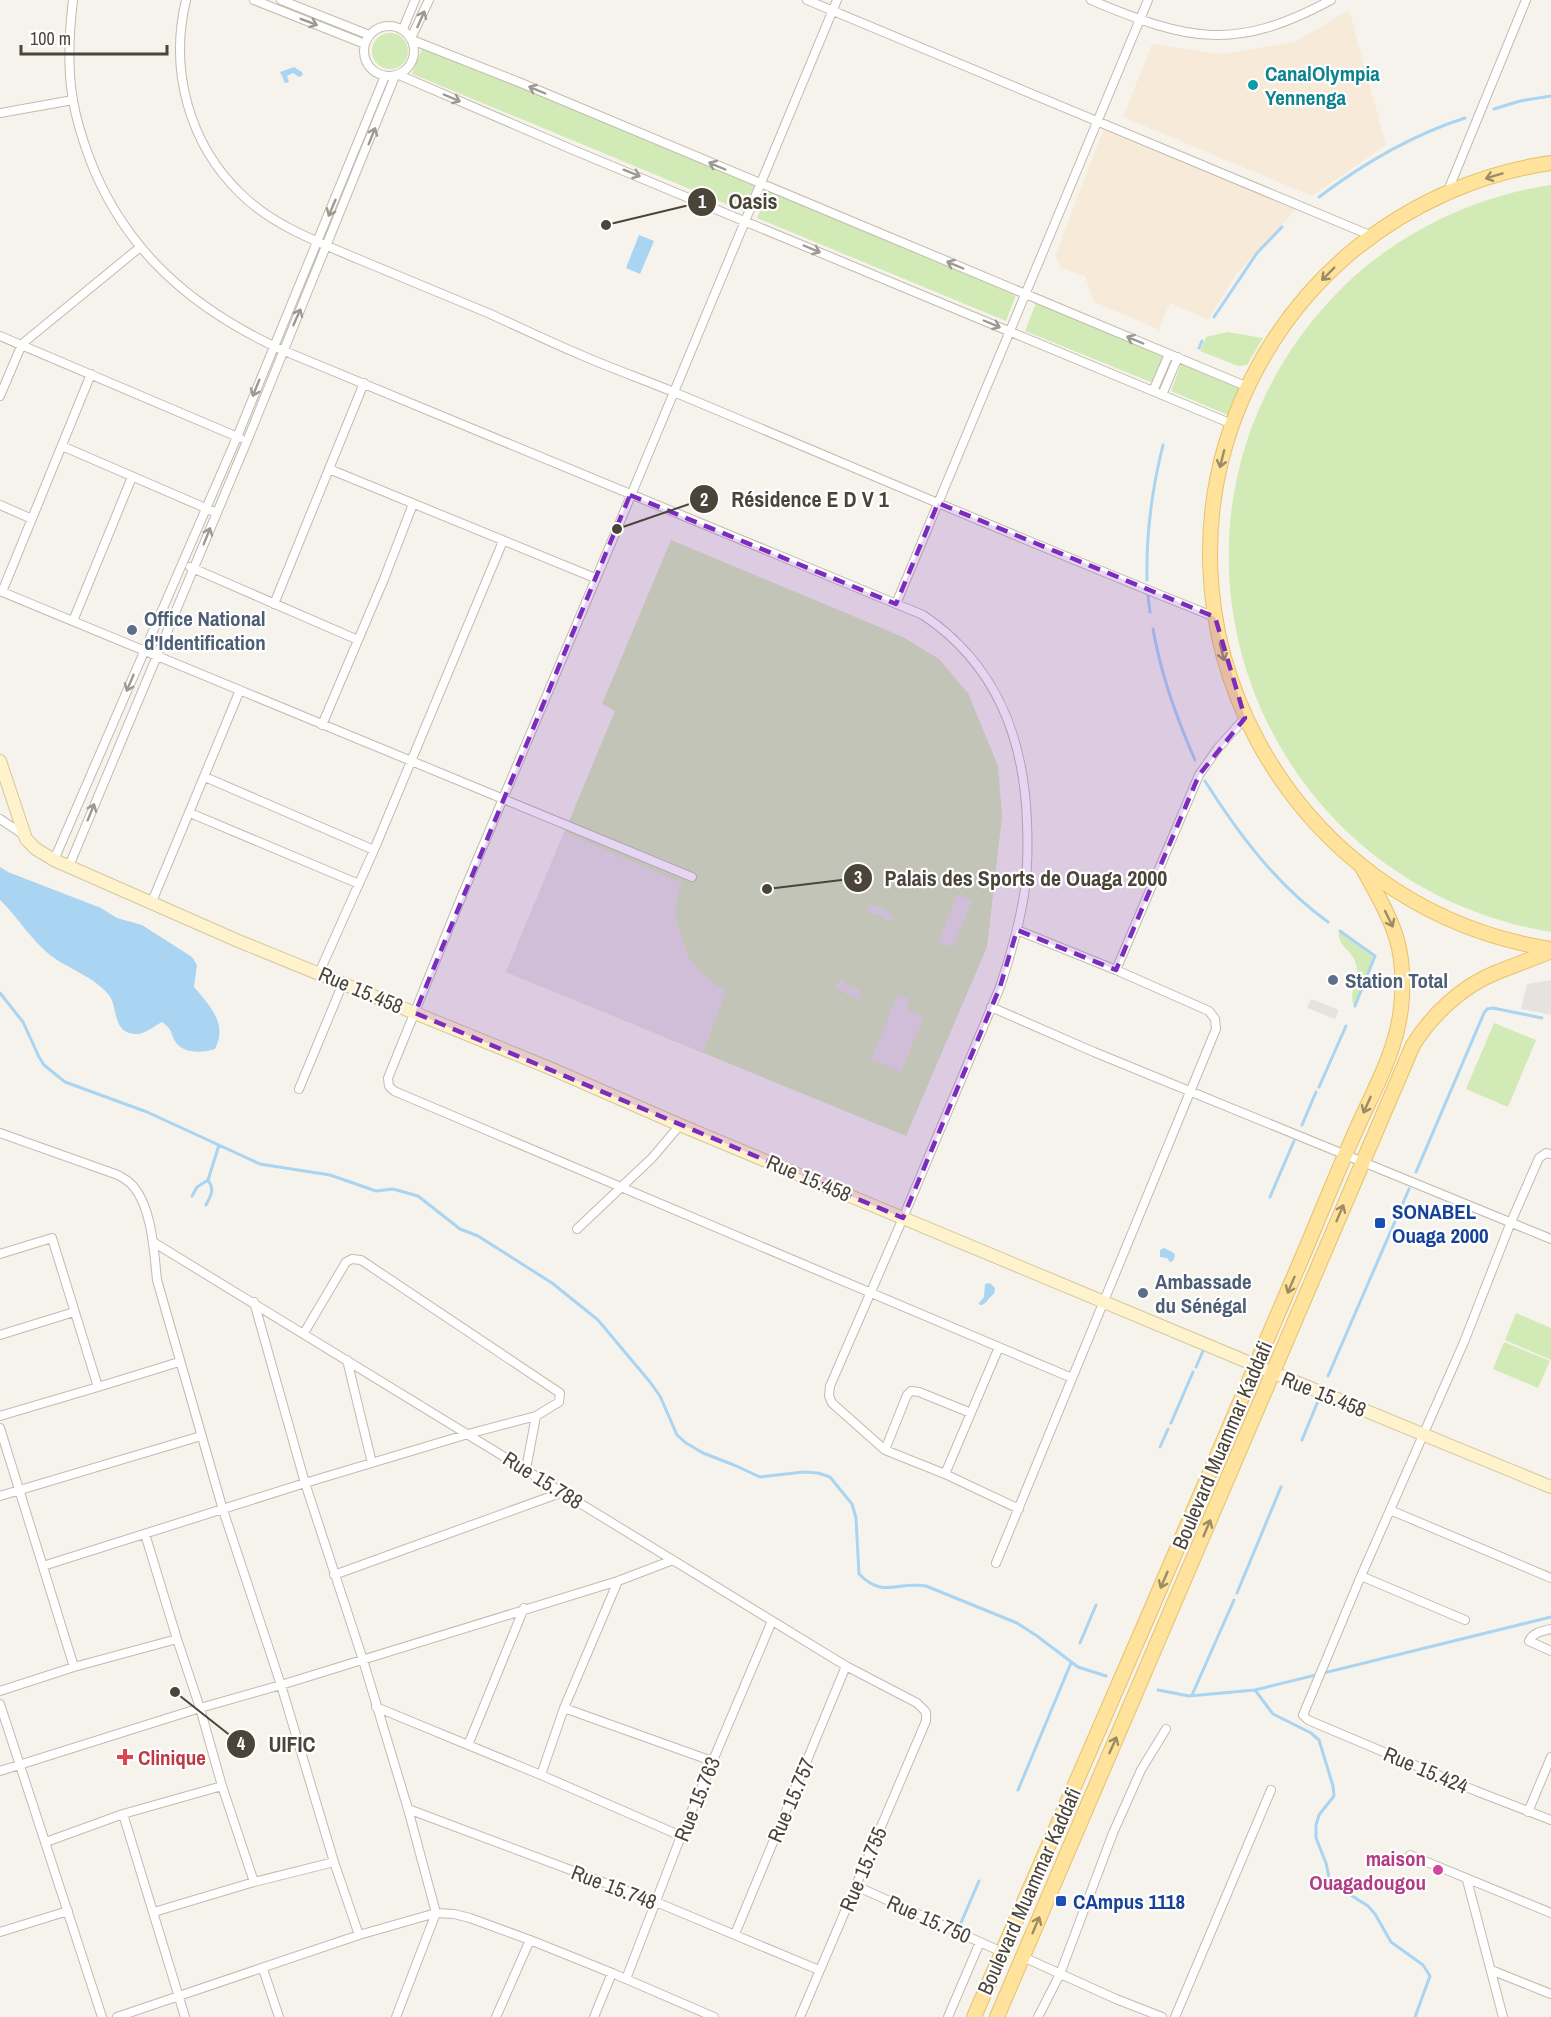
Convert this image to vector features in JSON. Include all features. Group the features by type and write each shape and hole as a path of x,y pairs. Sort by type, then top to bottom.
{"main road":[{"path":"1551,164 1501,174 1446,193 1408,213 1372,236 1336,265 1295,309 1269,347 1232,424 1218,478 1212,519 1210,561 1215,617 1227,668 1245,718 1271,766 1295,800 1326,836 1362,867 1399,893 1452,921 1502,939 1551,950"},
{"path":"0,761 24,835"},
{"name":"Rue 15.458","path":"24,835 29,844 54,860 151,903 1256,1366 1551,1487"},
{"name":"Boulevard Muammar Kaddafi","path":"974,2017 1391,1051 1398,1026 1402,992 1401,957 1394,927 1362,867"},
{"name":"Boulevard Muammar Kaddafi","path":"996,2017 1274,1373 1402,1068 1421,1033 1453,999 1493,974 1551,950"}],"street":[{"path":"73,0 69,46 73,100 83,139 103,193 139,248 180,288 213,314 282,350 923,615 951,636 989,681 1012,729 1024,780 1028,837 1026,884 1017,930 1012,952 991,1007 830,1386 829,1396 832,1403 885,1450 945,1474 1019,1509"},
{"path":"186,0 180,45 182,77 188,107 208,153 220,171 241,194 276,222 583,356 1215,617"},
{"path":"254,0 365,44"},
{"path":"281,0 369,35"},
{"path":"403,29 416,0"},
{"path":"54,860 237,436 273,346 393,75 412,63 415,55 412,39 429,0"},
{"path":"807,0 1372,236"},
{"path":"837,0 502,800 388,1078 389,1086 394,1091 1072,1378"},
{"path":"1091,0 1140,20 1180,32 1235,35 1293,20 1331,0"},
{"path":"896,604 1148,0"},
{"path":"1446,193 1526,0"},
{"path":"1232,424 393,75 374,71 367,64 364,54 365,44 369,35 376,29 394,26 403,29 412,39 1248,387"},
{"path":"69,866 327,246 393,75"},
{"path":"0,113 73,100"},
{"path":"0,396 22,344 139,248"},
{"path":"0,336 247,441"},
{"path":"1153,391 1174,356"},
{"path":"1162,395 1174,356"},
{"path":"91,374 1,591 692,877"},
{"path":"274,604 364,383"},
{"path":"62,446 217,513"},
{"path":"329,469 595,578"},
{"path":"73,621 132,477"},
{"path":"322,725 413,504"},
{"path":"0,505 32,519"},
{"path":"319,973 375,850 503,541"},
{"path":"182,564 358,640"},
{"path":"151,903 240,690"},
{"path":"1116,970 1199,776 1218,748 1245,718"},
{"path":"205,777 375,850"},
{"path":"190,813 359,884"},
{"path":"0,819 24,835"},
{"path":"996,1563 1216,1029 1215,1019 1209,1011 1017,930"},
{"path":"299,1089 343,983"},
{"path":"991,1007 1190,1092 1551,1239"},
{"path":"577,1229 652,1158 680,1125"},
{"path":"0,1134 118,1175 131,1183 141,1196 153,1242 157,1280 179,1362 223,1510 359,1935"},
{"path":"1465,1620 1361,1576 1464,1342 1539,1158 1551,1154"},
{"path":"0,1254 52,1238 98,1387"},
{"name":"Rue 15.788","path":"153,1242 846,1666 917,1703 926,1712 926,1721"},
{"path":"43,1566 305,1483 536,1416 559,1402 560,1393 361,1260 352,1259 346,1262 304,1333"},
{"path":"254,1302 305,1483 363,1660 408,1809 436,1913 396,2017"},
{"path":"0,1335 74,1312"},
{"path":"945,1474 999,1347"},
{"path":"347,1360 372,1463"},
{"path":"0,1416 179,1362"},
{"path":"885,1450 907,1395 911,1391 919,1392 971,1413"},
{"path":"526,1469 536,1416"},
{"path":"0,1428 74,1667"},
{"path":"0,1496 201,1436"},
{"path":"334,1575 564,1492"},
{"path":"1390,1510 1551,1578"},
{"path":"145,1533 200,1707 222,1786 254,1882"},
{"path":"0,1771 200,1707 363,1660 524,1608 618,1581 673,1560"},
{"name":"Rue 15.424","path":"1361,1576 1303,1715 1308,1720 1369,1746 1551,1820"},
{"path":"541,1775 564,1708 618,1581"},
{"path":"468,1745 524,1608"},
{"name":"Rue 15.763","path":"626,1979 681,1836 772,1621"},
{"path":"1551,1629 1538,1632 1529,1641 1551,1651"},
{"path":"0,1691 74,1667 177,1639"},
{"name":"Rue 15.757","path":"735,1934 846,1666"},
{"path":"0,1704 102,2017"},
{"path":"376,1707 681,1836"},
{"path":"564,1708 712,1761"},
{"name":"Rue 15.755","path":"800,2017 926,1721"},
{"path":"1038,2017 1060,1974 1113,1833 1141,1770 1166,1729"},
{"path":"1528,1812 1551,1757"},
{"path":"46,1842 123,1814 222,1786"},
{"path":"1175,2017 1271,1790"},
{"name":"Rue 15.748","path":"408,1809 656,1902 819,1970"},
{"path":"123,1814 185,2017"},
{"path":"1410,1855 1551,1913"},
{"path":"154,1912 254,1882 334,1862"},
{"path":"1467,1880 1503,2017"},
{"name":"Rue 15.750","path":"856,1886 1002,1952"},
{"path":"0,1932 68,1911"},
{"path":"117,2017 359,1935 436,1913 470,1918 530,1940 626,1979 693,2013 714,2017"},
{"path":"496,2017 530,1940"},
{"path":"948,2017 980,1942"},
{"path":"1023,1957 1162,2017"},
{"path":"263,1969 279,2017"},
{"path":"1491,1970 1551,1994"},
{"path":"594,2017 612,1973"}],"highlighted area":[{"path":"630,495 896,604 938,503 1215,617 1245,718 1199,775 1116,970 1017,930 1000,987 903,1218 415,1013"}],"shaded area":[{"name":"CanalOlympia Yennenga","path":"1349,10 1386,145 1312,196 1123,117 1152,44 1221,54 1260,48 1297,41"},
{"path":"1104,128 1297,207 1236,274 1208,320 1170,303 1160,330 1094,302 1085,276 1061,268 1055,256"},
{"path":"564,832 682,883 677,897 676,920 690,960 705,976 726,992 703,1052 506,972"},
{"path":"957,895 972,900 953,947 938,942"},
{"path":"868,906 883,908 894,917 888,922 880,915 869,914"},
{"path":"842,980 851,987 861,990 860,1000 835,986"},
{"path":"1551,980 1551,1015 1521,1009 1527,984"},
{"path":"898,995 910,999 906,1009 924,1017 901,1072 871,1059"},
{"path":"1311,999 1339,1010 1335,1019 1307,1008"}],"green space":[{"path":"390,33 403,38 408,51 403,64 390,69 377,64 372,51 377,38"},
{"path":"423,46 755,184 743,211 412,74"},
{"path":"1551,185 1551,932 1444,898 1356,840 1290,763 1247,672 1229,573 1238,472 1276,374 1345,285 1390,249 1440,219 1494,198"},
{"path":"768,191 1016,295 1006,321 757,218"},
{"path":"1036,303 1164,356 1153,383 1025,331"},
{"path":"1227,332 1263,338 1247,365 1238,366 1200,351 1206,337"},
{"path":"1182,362 1240,387 1228,415 1171,391"},
{"path":"671,540 903,637 939,659 968,693 998,766 1002,816 987,947 906,1136 506,972 615,711 602,704"},
{"path":"1339,931 1374,957 1354,1006 1352,995 1357,974 1356,964 1352,955 1340,941"},
{"path":"1494,1023 1536,1040 1508,1107 1466,1089"},
{"path":"1516,1313 1551,1328 1551,1360 1505,1340"},
{"path":"1504,1342 1550,1361 1538,1388 1493,1369"}],"water":[{"path":"294,67 303,75 299,77 293,73 287,76 289,82 285,83 280,72"},
{"path":"639,235 654,241 640,274 626,268"},
{"path":"0,867 101,908 117,918 142,925 192,957 197,965 194,987 211,1008 218,1023 218,1040 215,1049 199,1052 183,1048 178,1045 170,1029 162,1022 139,1034 124,1030 120,1026 108,994 88,977 50,955 0,900"},
{"path":"1164,1248 1174,1253 1173,1261 1170,1262 1167,1258 1160,1257 1160,1250"},
{"path":"990,1283 995,1288 994,1294 980,1305 984,1297 985,1284"}],"waterway":[{"path":"1494,109 1520,101 1551,96"},
{"path":"1319,197 1389,151 1465,118"},
{"path":"1214,317 1257,253 1282,227"},
{"path":"1199,348 1202,341"},
{"path":"1147,580 1150,512 1163,445"},
{"path":"1148,596 1150,612"},
{"path":"1153,629 1170,696 1195,760"},
{"path":"1205,781 1231,821 1260,858 1292,892 1328,922"},
{"path":"1340,931 1375,956 1355,1006"},
{"path":"0,993 23,1022 44,1065 65,1082 147,1112 260,1164 330,1175 376,1191 393,1189 418,1196 460,1229 478,1236 552,1283 598,1320 650,1382 660,1396 677,1435 686,1443 703,1453 760,1477 803,1472 830,1477 852,1504 856,1518 859,1574 868,1581 876,1586 891,1588 926,1586 1017,1623 1078,1667 1106,1676"},
{"path":"1416,1172 1487,1009 1493,1008 1542,1018"},
{"path":"1319,1087 1346,1026"},
{"path":"1302,1125 1316,1092"},
{"path":"1270,1197 1294,1141"},
{"path":"206,1205 212,1190 208,1180 219,1145"},
{"path":"192,1196 197,1187 208,1180"},
{"path":"1328,1376 1409,1189"},
{"path":"1196,1367 1203,1351"},
{"path":"1171,1423 1193,1372"},
{"path":"1302,1440 1318,1401"},
{"path":"1160,1447 1168,1429"},
{"path":"1237,1593 1281,1487"},
{"path":"1192,1695 1234,1600"},
{"path":"1080,1643 1096,1605"},
{"path":"1158,1690 1189,1696 1255,1690 1551,1617"},
{"path":"1018,1790 1071,1663"},
{"path":"1255,1690 1273,1714 1311,1733 1319,1740 1334,1796 1319,1815 1316,1825 1316,1838 1329,1877 1335,1885 1368,1906 1391,1942 1423,1965 1430,1976 1415,2017"},
{"path":"960,1925 979,1881"}],"place":[{"name":"CanalOlympia Yennenga","path":"1253,85"},
{"name":"Oasis","path":"606,225"},
{"name":"Résidence E D V 1","path":"617,529"},
{"name":"Office National d'Identification","path":"132,630"},
{"name":"Palais des Sports de Ouaga 2000","path":"767,889"},
{"name":"Station Total","path":"1333,980"},
{"name":"SONABEL Ouaga 2000","path":"1380,1223"},
{"name":"Ambassade du Sénégal","path":"1143,1293"},
{"name":"UIFIC","path":"175,1692"},
{"name":"Clinique","path":"125,1757"},
{"name":"maison Ouagadougou","path":"1438,1870"},
{"name":"CAmpus 1118","path":"1061,1901"}]}
